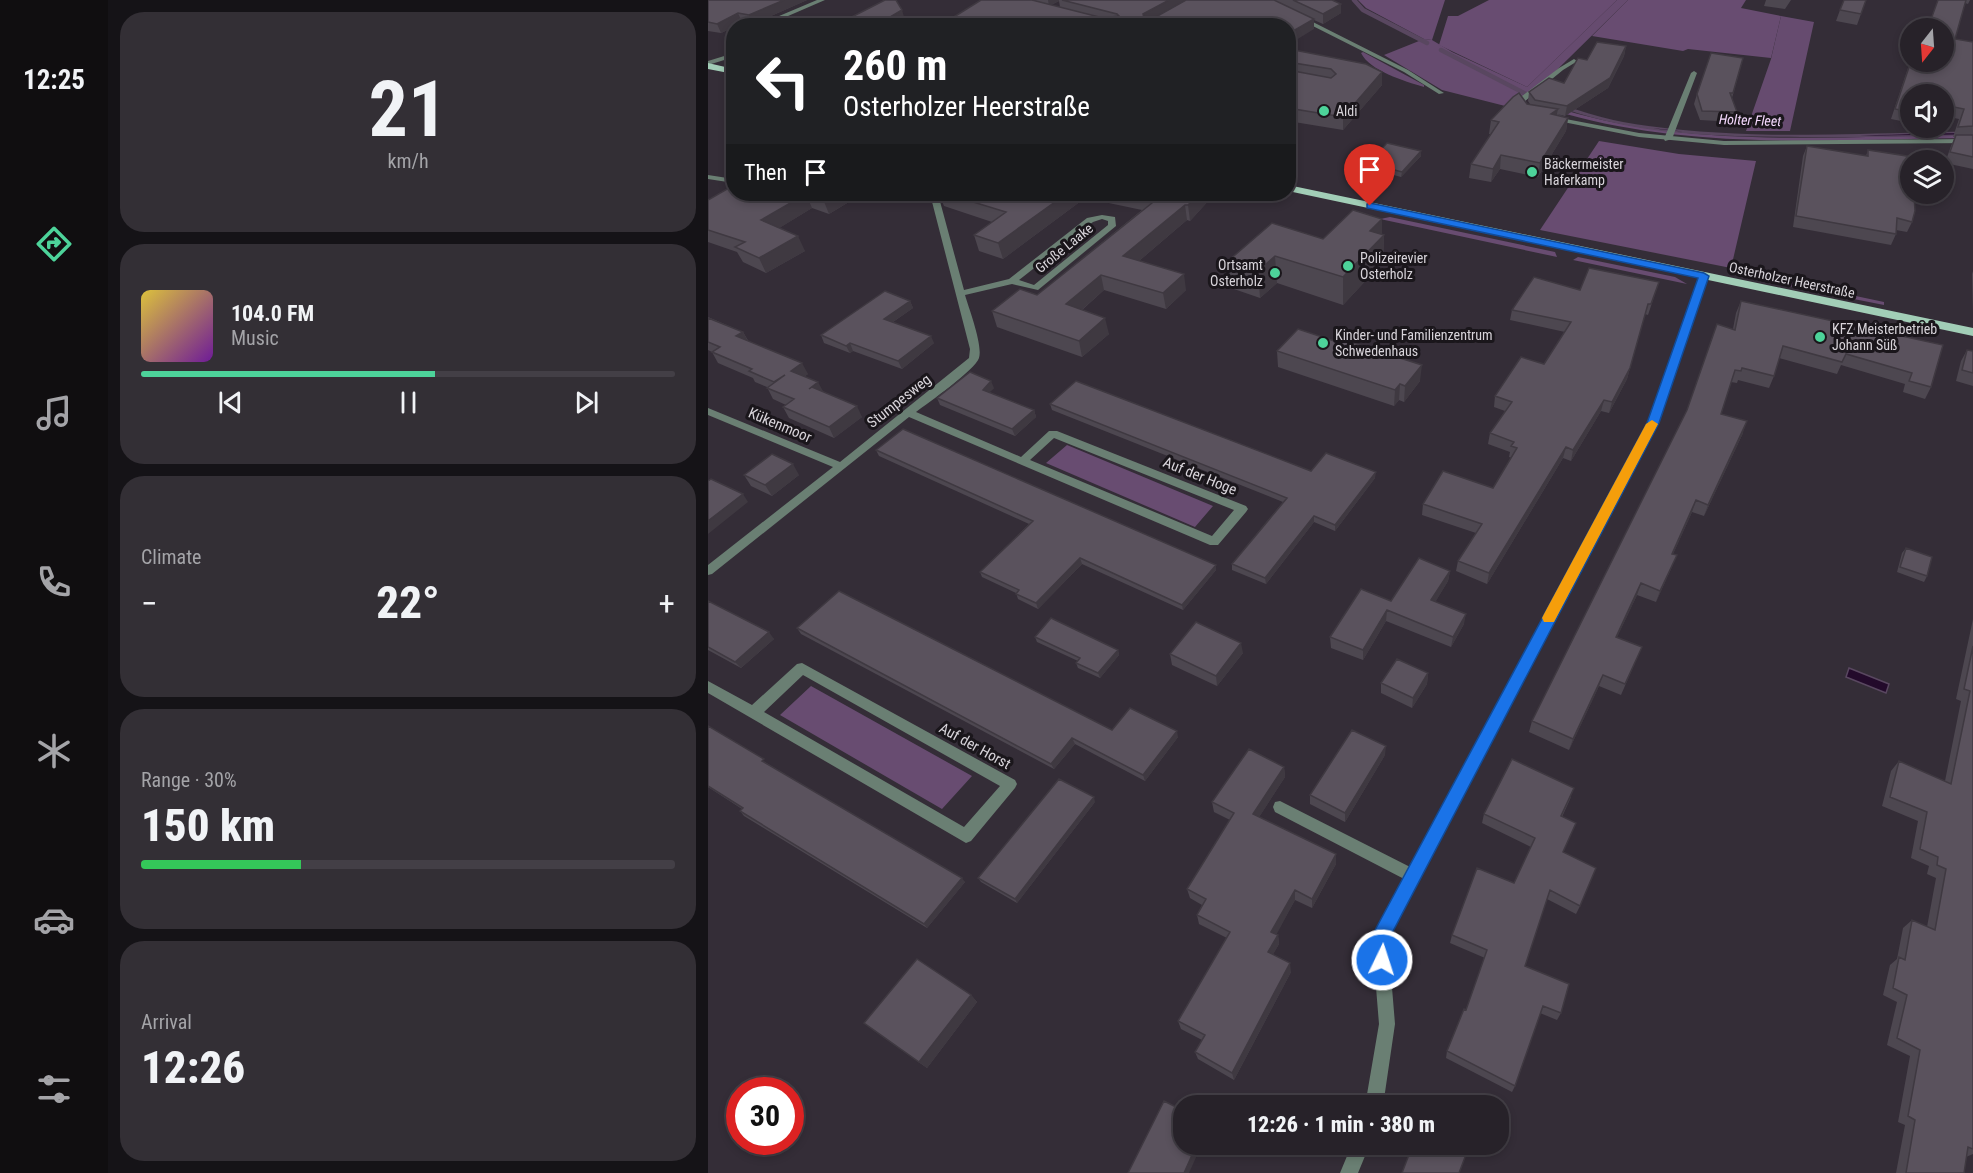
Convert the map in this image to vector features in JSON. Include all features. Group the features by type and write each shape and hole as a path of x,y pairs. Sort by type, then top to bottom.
{"main road":[{"path":"708,65 726,70"},
{"name":"Osterholzer Heerstraße","path":"1296,190 1973,332"}],"street":[{"path":"778,18 822,0"},
{"path":"1291,13 1396,66 1441,93"},
{"path":"708,65 726,58"},
{"path":"1574,60 1564,65 1545,84 1521,101 1529,113 1639,135 1670,133 1772,143 1973,141"},
{"path":"1670,133 1694,73"},
{"path":"708,177 726,180"},
{"name":"Stumpesweg","path":"708,571 974,359 975,349 936,201"},
{"name":"Große Laake","path":"961,293 1012,281 1090,220 1102,217 1112,219 1112,226 1035,288 1012,281"},
{"path":"1376,1095 1387,1024 1380,938 1653,423 1704,276"},
{"name":"Kükenmoor","path":"708,411 840,466"},
{"name":"Auf der Hoge","path":"908,413 1214,542 1242,509 1053,433 1023,461"},
{"name":"Auf der Horst","path":"708,686 966,836 1010,784 802,668 754,712"},
{"path":"1280,807 1413,876"},
{"path":"1349,1173 1356,1155"}],"shaded area":[{"path":"1358,0 1445,0 1432,40 1424,39 1366,8"},
{"path":"1489,0 1617,0 1527,87 1439,45 1448,16 1458,16"},
{"path":"1617,0 1628,0 1517,109 1442,90 1384,55 1424,39 1432,40 1452,52 1527,87"},
{"path":"1628,0 1746,0 1741,8 1781,16 1771,58 1688,49 1683,51 1592,36"},
{"path":"1781,16 1814,22 1790,131 1746,131 1771,59"},
{"path":"1363,52 1424,87 1380,70 1365,59 1361,53"},
{"path":"1532,95 1609,120 1678,130 1720,134 1900,134 1900,136 1723,135 1691,133 1627,125 1563,108"},
{"path":"1564,110 1614,122 1715,135 1767,138 1954,138 1954,135 1973,135 1973,138 1819,141 1717,138 1666,134 1616,126 1566,114"},
{"path":"1954,132 1973,132 1973,135 1954,135"},
{"path":"1599,141 1679,154 1756,161 1731,268 1540,230"},
{"path":"1390,217 1555,252 1557,257 1380,219"},
{"path":"1578,257 1675,277 1687,284 1573,260"},
{"path":"1752,279 1776,279 1884,302 1884,305"},
{"path":"1067,445 1213,506 1195,527 1046,463"},
{"path":"1849,668 1889,684 1886,693 1846,677"},
{"path":"811,686 972,776 942,809 780,715"}],"building":[{"path":"708,0 784,0 749,15 738,13 717,24 708,22"},
{"path":"885,0 896,0 902,10 888,18 850,18"},
{"path":"981,0 1032,0 1103,18 952,18"},
{"path":"1062,0 1169,0 1143,14 1144,18 1103,18 1119,16"},
{"path":"1186,0 1274,0 1314,19 1296,29 1296,18 1154,18"},
{"path":"1293,0 1332,0 1341,4 1323,14"},
{"path":"1844,0 1866,0 1861,14 1840,10"},
{"path":"1938,0 1966,0 1955,39 1973,42 1973,126 1958,127 1964,109 1954,107 1954,84 1903,84 1907,72 1954,72 1954,18 1932,18"},
{"path":"1597,42 1626,46 1610,78 1567,106 1535,100 1529,92 1549,78 1564,83 1578,58 1587,60"},
{"path":"1296,50 1366,64 1382,72 1343,117 1296,109 1296,71 1331,78 1336,74 1331,69 1296,63"},
{"path":"1711,53 1743,58 1733,93 1730,93 1737,112 1702,111 1697,94"},
{"path":"1519,93 1527,104 1558,109 1551,114 1568,118 1540,163 1501,155 1493,169 1471,164 1499,122 1491,120"},
{"path":"1900,94 1900,110 1895,109"},
{"path":"1956,135 1973,135 1973,157 1951,150"},
{"path":"1387,143 1421,151 1402,172 1368,163"},
{"path":"1807,146 1868,156 1868,150 1900,155 1900,204 1915,204 1915,211 1912,222 1897,218 1896,234 1796,216"},
{"path":"726,190 726,201 794,201 761,220 798,236 759,258 735,247 745,242 708,230 708,200"},
{"path":"970,201 1056,201 998,243 974,235 1006,212"},
{"path":"1154,201 1192,201 1123,256 1184,274 1163,293 1101,275 1066,304 1105,318 1079,341 992,311 1020,289 1037,295"},
{"path":"1353,210 1382,219 1370,231 1384,235 1343,277 1275,256 1258,271 1228,261 1272,223 1323,239"},
{"path":"1589,268 1659,282 1651,304 1648,304 1630,368 1612,402 1604,400 1573,450 1566,447 1489,573 1458,561 1482,524 1423,504 1443,471 1493,488 1517,448 1511,446 1514,442 1490,433 1512,402 1495,396 1521,357 1544,364 1571,322 1512,310 1534,277 1580,290"},
{"path":"885,291 910,301 884,319 931,336 898,361 850,343 846,346 821,335"},
{"path":"1741,301 1943,345 1931,387 1909,381 1912,373 1846,354 1842,362 1783,346 1774,376 1742,368 1741,371 1735,370 1721,414 1747,421 1708,505 1696,500 1672,554 1677,555 1660,591 1641,583 1616,637 1642,647 1625,684 1603,675 1573,739 1532,721 1687,410 1717,324 1735,330"},
{"path":"708,318 743,332 736,336 802,363 791,371 818,382 809,389 812,387 857,406 829,427 783,407 794,399 767,388 785,375 774,382 749,371 752,369 712,352 720,347 708,342"},
{"path":"1298,329 1334,341 1337,338 1422,365 1405,386 1400,384 1395,390 1277,351"},
{"path":"1967,350 1973,351 1973,373 1962,370"},
{"path":"970,372 991,381 983,390 1034,410 1012,429 937,398"},
{"path":"1076,381 1311,471 1326,453 1376,472 1335,525 1314,516 1265,578 1232,564 1287,498 1050,404"},
{"path":"903,429 1216,565 1182,605 1080,558 1036,603 1016,594 1019,590 980,572 1033,521 876,450"},
{"path":"772,454 793,464 765,485 744,475"},
{"path":"711,479 743,494 708,521 708,481"},
{"path":"1906,548 1932,557 1927,576 1900,567"},
{"path":"1419,558 1450,571 1431,600 1466,614 1453,637 1387,610 1363,650 1330,637 1361,589 1391,601"},
{"path":"839,591 1112,730 1130,708 1177,731 1143,775 1072,738 1051,764 797,628"},
{"path":"708,601 769,632 735,662 708,647"},
{"path":"1051,618 1118,650 1098,673 1076,663 1080,658 1035,637"},
{"path":"1196,622 1241,643 1216,676 1170,654"},
{"path":"1973,646 1973,1149 1968,1147 1964,1173 1906,1173 1915,1120 1908,1116 1920,1050 1897,1038 1907,995 1893,988 1899,957 1905,960 1912,920 1935,930 1946,869 1937,865 1938,857 1920,849 1927,812 1890,797 1899,761 1951,784 1970,691 1964,689"},
{"path":"1397,659 1428,673 1413,698 1381,683"},
{"path":"708,726 764,759 762,761 962,878 924,924 740,811 743,808 708,786"},
{"path":"1352,730 1386,746 1345,813 1310,795"},
{"path":"1249,749 1284,767 1253,814 1336,854 1312,899 1295,890 1271,932 1278,935 1268,952 1290,963 1232,1073 1195,1052 1205,1035 1178,1021 1230,932 1197,915 1206,899 1187,889 1234,813 1212,802"},
{"path":"1512,759 1574,788 1561,816 1576,823 1563,852 1596,868 1580,906 1550,890 1525,966 1569,984 1561,1013 1543,1006 1515,1086 1447,1051 1464,1009 1466,1010 1487,950 1452,935 1477,868 1514,883 1535,838 1484,814"},
{"path":"1059,779 1094,797 1015,899 978,878"},
{"path":"917,959 971,995 919,1062 864,1023"},
{"path":"1164,1101 1173,1106 1173,1155 1192,1155 1184,1173 1128,1173"},
{"path":"1409,1155 1466,1155 1459,1173 1402,1173"}],"waterway":[{"name":"Holter Fleet","path":"1354,0 1363,10 1427,43"},
{"name":"Holter Fleet","path":"1441,50 1526,94"}],"slow traffic":[{"path":"1549,618 1652,424"}],"place":[{"name":"Aldi","path":"1324,111"},
{"name":"Bäckermeister Haferkamp","path":"1532,172"},
{"name":"Polizeirevier Osterholz","path":"1348,266"},
{"name":"Ortsamt Osterholz","path":"1275,273"},
{"name":"KFZ Meisterbetrieb Johann Süß","path":"1820,337"},
{"name":"Kinder- und Familienzentrum Schwedenhaus","path":"1323,343"}],"route":[{"path":"1370,206 1704,276 1653,423 1380,938 1382,960"}]}
